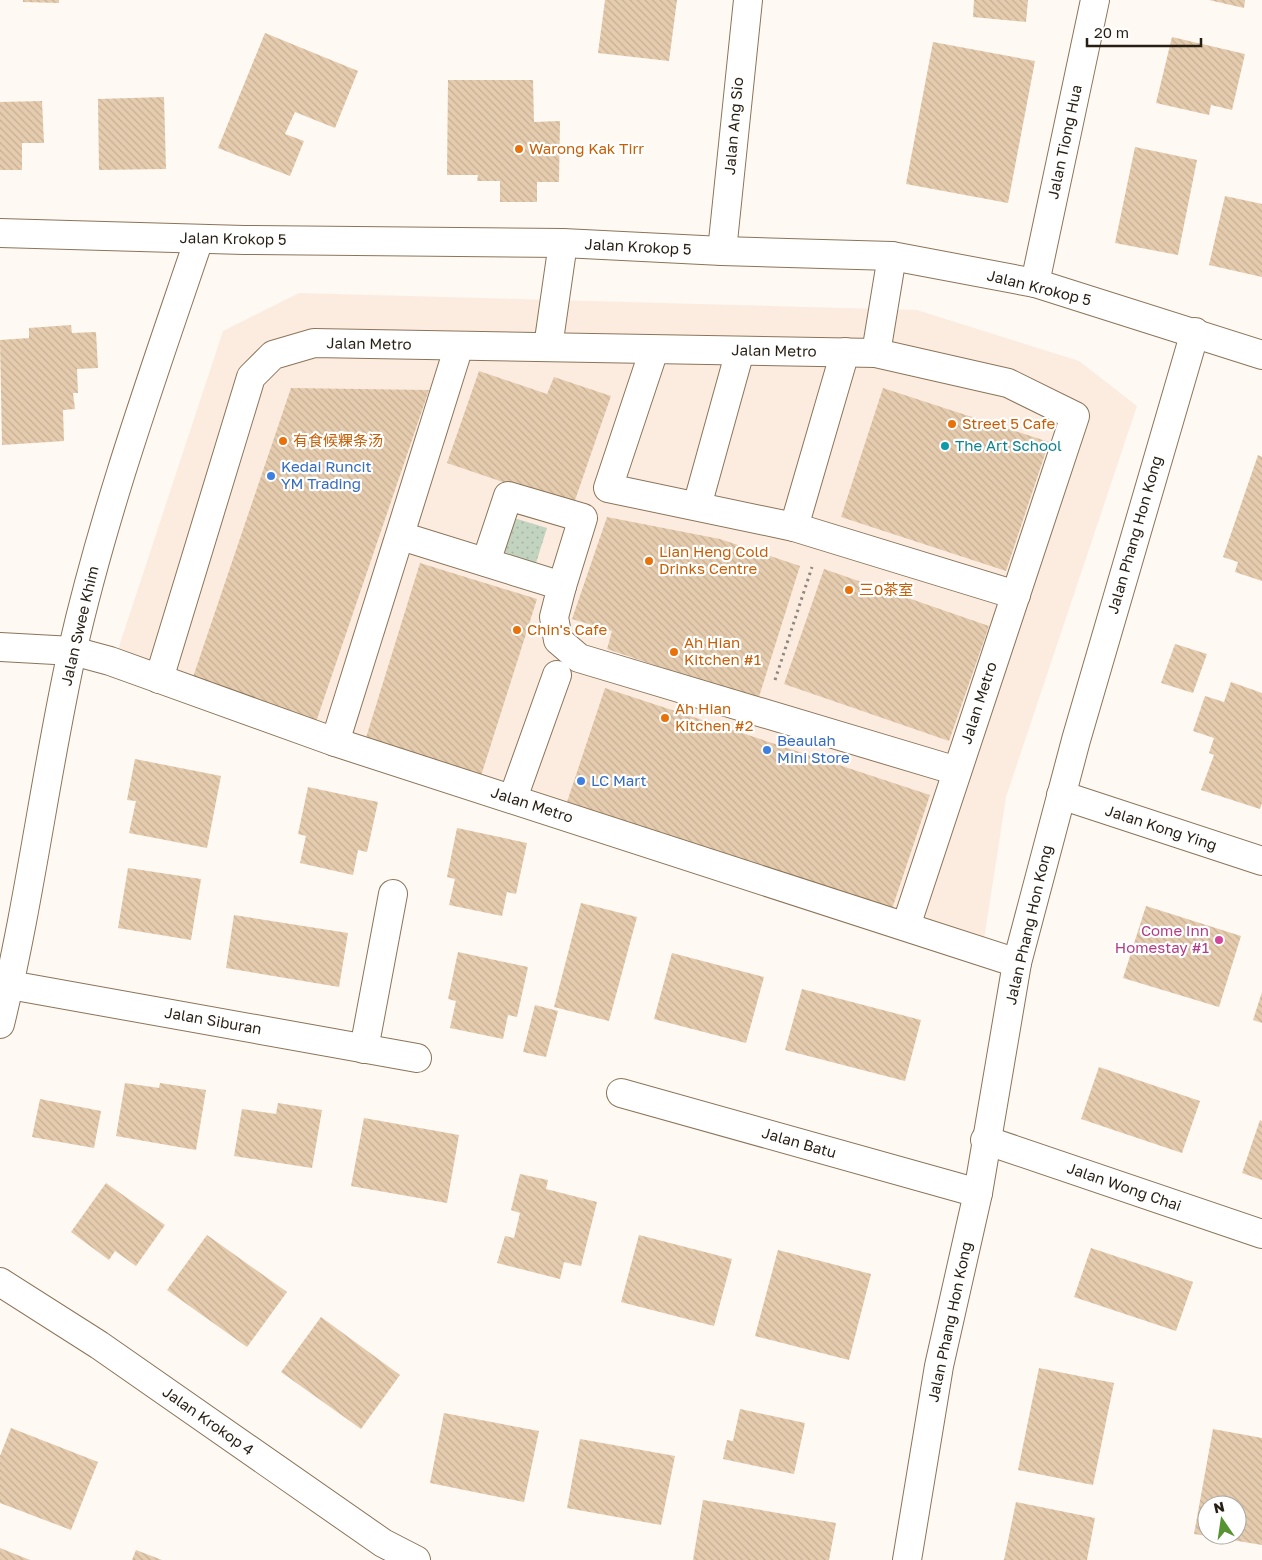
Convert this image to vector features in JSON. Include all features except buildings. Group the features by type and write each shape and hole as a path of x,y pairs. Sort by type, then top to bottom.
{"street":[{"name":"Jalan Ang Sio","path":"722,251 748,0"},
{"name":"Jalan Tiong Hua","path":"1035,283 1095,0"},
{"name":"Jalan Krokop 5","path":"0,234 199,238 561,256 722,251 1035,283 1195,332 1262,355"},
{"name":"Jalan Swee Khim","path":"0,1024 10,985 72,651 116,484 199,238"},
{"path":"548,347 561,256"},
{"path":"876,352 889,268"},
{"name":"Jalan Phang Hon Kong","path":"907,1560 939,1366 978,1194 985,1140 1017,963 1061,795 1195,332"},
{"name":"Jalan Metro","path":"159,679 251,377 273,355 314,343 654,350 876,352 1008,384 1075,416 906,926"},
{"path":"335,742 459,346"},
{"path":"654,350 608,488 794,527 1016,595"},
{"path":"696,506 740,351"},
{"path":"794,527 845,352"},
{"path":"486,562 508,496 583,518 554,617 558,640 579,658 957,771"},
{"path":"401,536 562,586"},
{"name":"Jalan Metro","path":"0,647 72,651 110,661 335,742 513,798 1017,963"},
{"path":"513,798 557,675"},
{"name":"Jalan Kong Ying","path":"1061,795 1262,861"},
{"path":"364,1049 392,894"},
{"name":"Jalan Siburan","path":"10,985 417,1058"},
{"name":"Jalan Batu","path":"621,1093 978,1194"},
{"name":"Jalan Wong Chai","path":"985,1140 1262,1234"},
{"name":"Jalan Krokop 4","path":"0,1282 99,1345 383,1543 416,1560"}],"path":[{"path":"763,714 822,535"}],"shaded area":[{"path":"299,293 917,310 1079,361 1137,406 1006,797 981,959 109,677 223,331"}],"green space":[{"path":"514,518 547,528 536,563 503,552"}],"place":[{"name":"Warong Kak Tirr","path":"519,149"},
{"name":"Street 5 Cafe","path":"952,424"},
{"name":"有食候粿条汤","path":"283,441"},
{"name":"The Art School","path":"945,446"},
{"name":"Kedai Runcit YM Trading","path":"271,476"},
{"name":"Lian Heng Cold Drinks Centre","path":"649,561"},
{"name":"三0茶室","path":"849,590"},
{"name":"Chin's Cafe","path":"517,630"},
{"name":"Ah Hian Kitchen #1","path":"674,652"},
{"name":"Ah Hian Kitchen #2","path":"665,718"},
{"name":"Beaulah Mini Store","path":"767,750"},
{"name":"LC Mart","path":"581,781"},
{"name":"Come Inn Homestay #1","path":"1219,940"}]}
